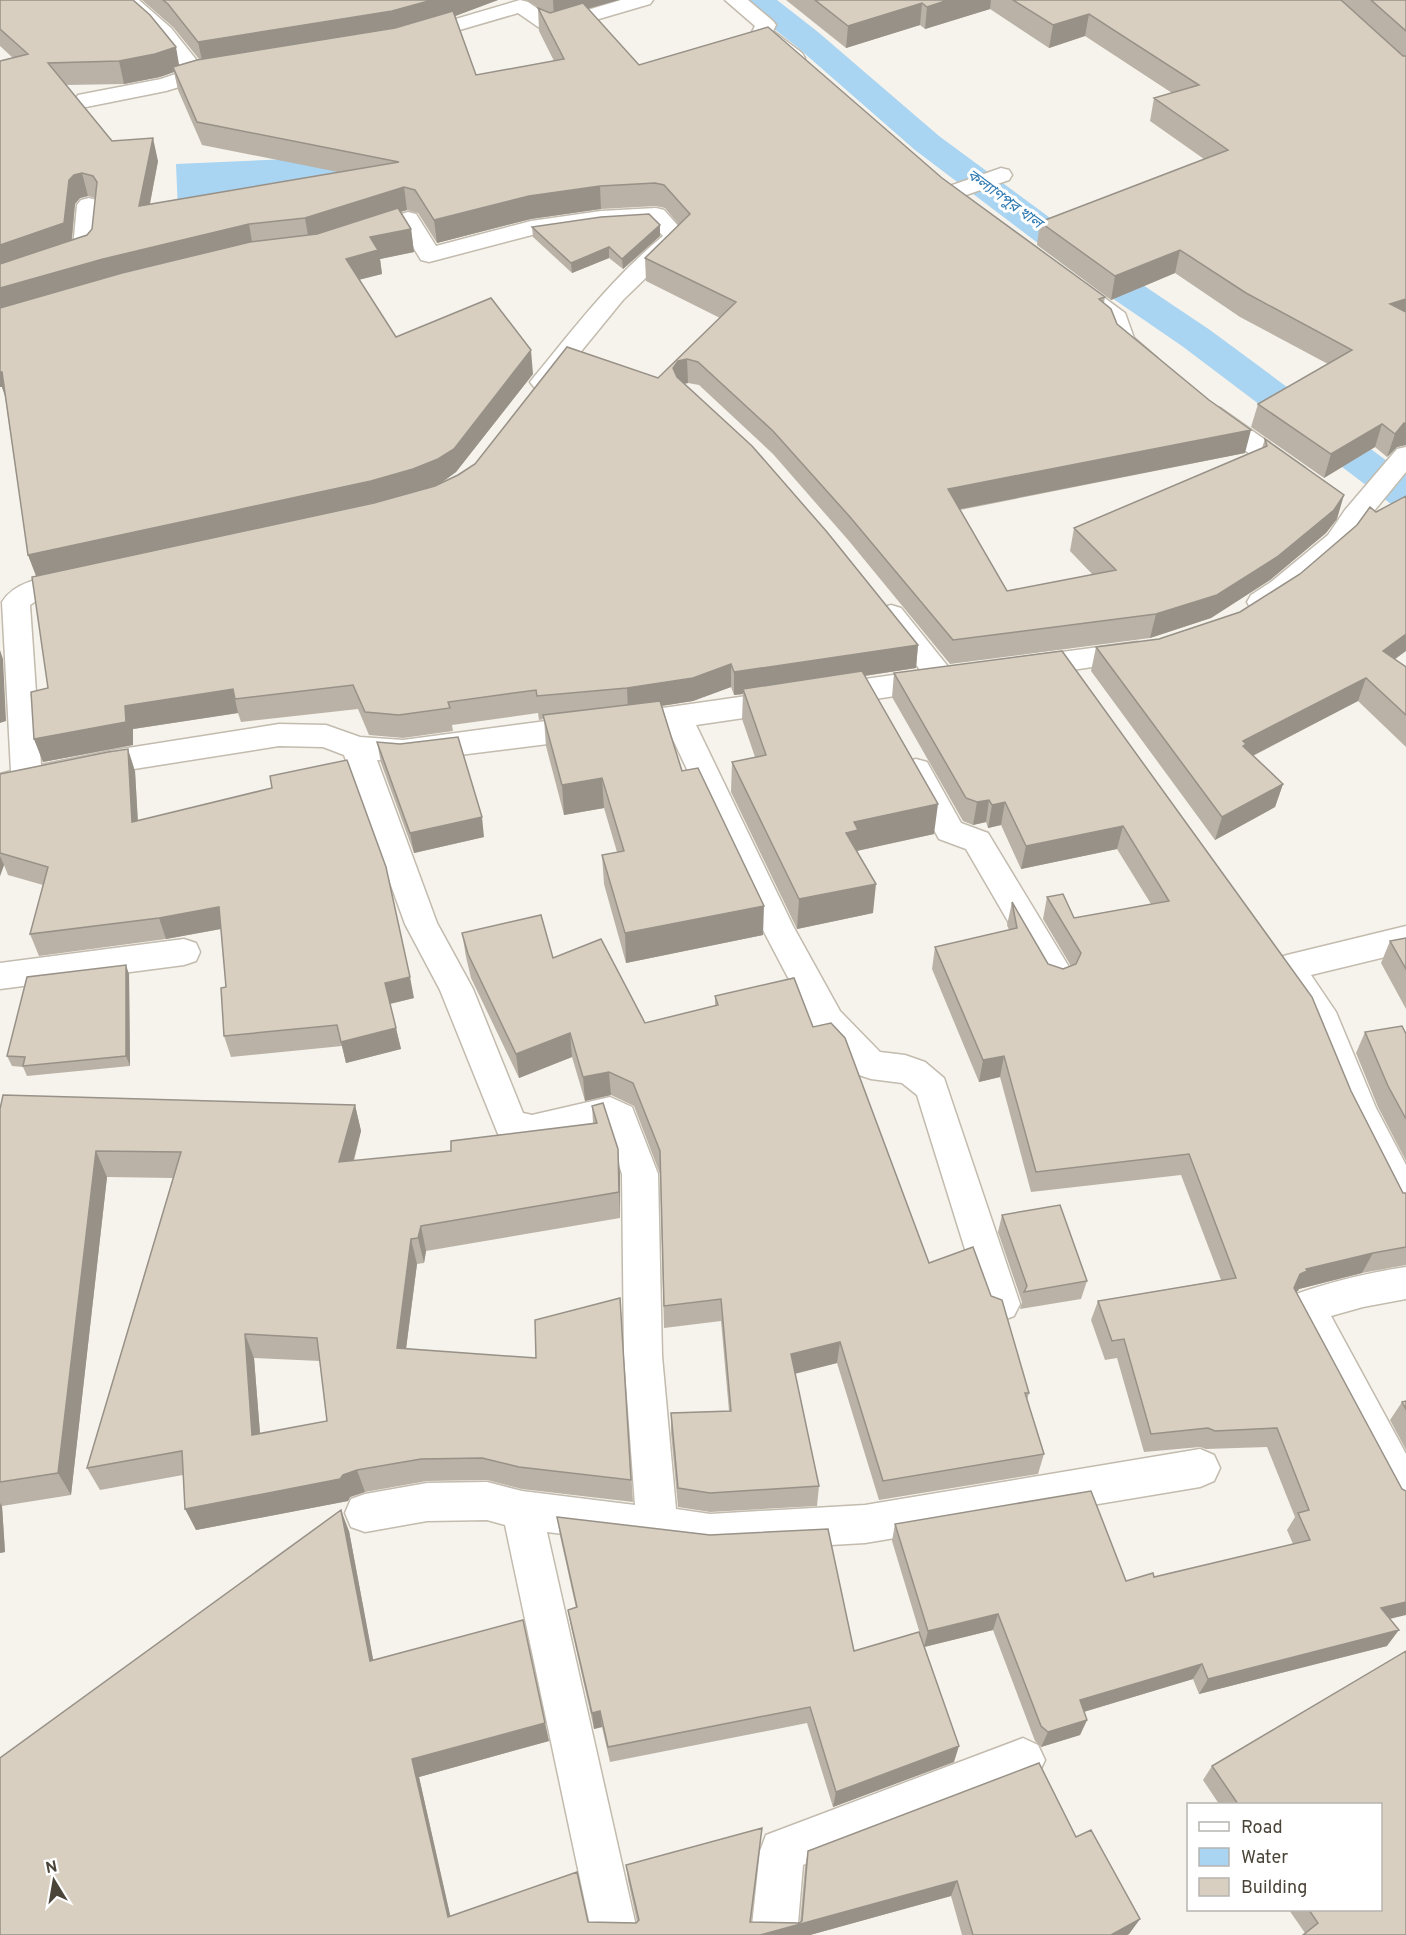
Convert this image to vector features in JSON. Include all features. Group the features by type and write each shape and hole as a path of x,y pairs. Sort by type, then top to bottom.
{"street":[{"path":"127,0 164,32 197,74"},
{"path":"397,42 517,3 551,27 643,0"},
{"path":"735,0 766,25 762,32 811,73"},
{"path":"87,100 166,85 197,74 242,65"},
{"path":"954,192 995,177"},
{"path":"0,281 84,252 89,205"},
{"path":"340,241 408,219 429,255 531,228 601,218 656,214 676,237 646,262 614,295 524,405"},
{"path":"1060,277 1116,318 1123,341 1159,371"},
{"path":"1196,401 1336,502"},
{"path":"1336,502 1378,488 1406,455"},
{"path":"1242,615 1281,589 1338,541 1336,502"},
{"path":"100,576 30,591 16,602 13,782 115,761 279,735 326,736 357,748 403,751 554,731 628,724 869,687 954,677 875,595"},
{"path":"999,671 1163,647"},
{"path":"1067,662 1087,690"},
{"path":"869,687 887,718"},
{"path":"677,716 778,928 828,1021 871,1065 905,1068 924,1077 932,1088 1001,1304"},
{"path":"357,748 421,924 456,989 510,1124 532,1130 610,1112 620,1117 640,1174 643,1356 657,1525"},
{"path":"904,749 950,831 977,841 1057,976"},
{"path":"1287,968 1406,939"},
{"path":"1267,940 1319,1012 1360,1111 1406,1200"},
{"path":"0,976 184,952"},
{"path":"1406,1283 1363,1290 1306,1307 1406,1493"},
{"path":"365,1514 427,1502 487,1501 522,1510 710,1533 865,1524 1200,1468"},
{"path":"522,1510 615,1935"},
{"path":"774,1935 782,1851 1023,1760"}],"water":[{"path":"335,157 340,175 178,211 176,164"}],"building":[{"path":"0,0 133,0 150,15 176,47 119,61 48,63 112,141 153,138 139,206 399,162 197,122 173,67 197,60 395,28 453,11 476,75 564,59 538,8 550,13 583,3 639,65 768,27 942,178 1105,297 1099,299 1111,309 1117,324 1209,400 1251,430 948,489 1007,591 1116,570 1074,528 1267,446 1265,439 1344,495 1334,510 1277,557 1217,595 1156,614 953,640 850,517 773,431 698,362 687,359 678,361 673,368 677,377 752,446 827,532 918,645 734,672 731,664 693,678 627,688 537,696 536,690 448,702 450,708 399,715 365,712 353,685 235,699 233,689 125,706 126,722 34,739 31,692 48,688 32,577 374,503 435,486 475,464 567,347 658,378 736,302 645,258 690,214 664,185 655,183 600,186 529,196 434,220 415,190 404,187 305,218 249,224 103,259 0,288 0,264 87,235 92,229 97,182 93,176 82,173 74,175 69,180 64,223 0,245 0,61 28,54 0,29"},
{"path":"163,0 432,0 392,11 198,42"},
{"path":"815,0 948,0 927,7 922,3 848,26"},
{"path":"1013,0 1341,0 1403,56 1406,56 1406,299 1390,304 1406,312 1406,423 1395,434 1382,424 1331,454 1258,404 1352,350 1246,293 1180,250 1115,276 1040,222 1228,150 1154,98 1199,85 1089,14 1053,25"},
{"path":"1371,0 1406,0 1406,31"},
{"path":"398,208 411,229 370,237 378,250 346,259 396,337 491,298 531,350 454,449 438,459 413,469 371,481 28,555 2,372 0,372 0,308 122,273 250,242 317,234"},
{"path":"649,214 660,225 622,259 609,247 571,263 532,227 601,217"},
{"path":"1406,496 1406,634 1383,651 1406,667 1406,715 1366,678 1243,741 1246,744 1243,746 1283,784 1222,817 1096,647 1159,639 1240,612 1300,574 1357,525 1370,507 1376,512"},
{"path":"1062,651 1312,997 1351,1091 1403,1193 1406,1193 1406,1247 1306,1269 1307,1271 1300,1274 1294,1288 1402,1489 1406,1491 1406,1602 1381,1608 1399,1630 1208,1679 1202,1664 1080,1700 1087,1720 1048,1732 1041,1726 998,1614 928,1631 895,1524 1091,1491 1126,1581 1153,1573 1154,1577 1310,1540 1298,1513 1309,1510 1277,1428 1215,1431 1208,1428 1151,1434 1124,1339 1112,1341 1098,1301 1236,1278 1189,1154 1036,1172 1004,1056 983,1060 935,947 1017,928 1012,902 1048,964 1063,969 1076,964 1081,953 1047,897 1063,894 1074,918 1169,901 1123,826 1026,846 1005,802 992,805 989,800 977,802 966,798 894,673"},
{"path":"862,671 938,804 854,822 858,830 846,833 876,884 799,899 732,762 766,755 743,689"},
{"path":"660,701 682,771 698,768 764,906 625,933 602,855 624,851 602,778 562,785 543,715"},
{"path":"458,737 482,817 410,833 377,742 400,744"},
{"path":"128,749 132,822 272,788 270,776 347,760 386,867 410,977 385,983 396,1028 341,1042 337,1025 224,1036 221,988 226,987 219,907 159,918 30,934 48,867 0,853 0,774"},
{"path":"541,915 553,958 601,939 645,1023 718,1005 715,996 794,978 813,1027 831,1023 845,1038 929,1263 973,1247 991,1296 1002,1300 1029,1393 1025,1393 1044,1454 883,1481 840,1342 791,1354 819,1486 710,1493 678,1488 671,1413 731,1411 721,1299 664,1306 660,1151 633,1083 609,1072 583,1077 570,1033 516,1054 468,954 462,933"},
{"path":"1406,938 1406,969 1390,941"},
{"path":"126,965 126,1056 23,1066 25,1057 7,1056 27,977"},
{"path":"1402,1026 1406,1034 1406,1119 1388,1086 1365,1032"},
{"path":"3,1095 355,1105 339,1162 451,1151 451,1141 597,1123 592,1106 603,1103 618,1149 619,1192 421,1226 418,1238 411,1239 397,1348 536,1358 535,1320 620,1298 631,1480 519,1467 482,1458 421,1459 357,1470 343,1475 340,1479 185,1509 182,1451 87,1468 181,1152 96,1151 58,1473 0,1482 0,1109","holes":["245,1334 317,1338 327,1421 252,1435"]},
{"path":"1060,1205 1087,1281 1024,1292 1027,1286 1002,1215"},
{"path":"341,1510 370,1661 523,1620 545,1723 412,1759 448,1917 577,1872 588,1922 636,1923 639,1920 626,1865 762,1828 750,1922 799,1923 802,1921 808,1851 1039,1763 1076,1837 1091,1830 1140,1919 1111,1935 973,1935 957,1881 760,1935 0,1935 0,1758"},
{"path":"557,1517 710,1535 828,1529 854,1651 919,1632 959,1746 836,1792 810,1707 608,1747 600,1711 592,1713 568,1610 577,1607"},
{"path":"1406,1651 1406,1935 1303,1935 1318,1923 1310,1911 1382,1911 1382,1803 1237,1803 1212,1766"}],"waterway":[{"name":"কল্যাণপুর খাল","path":"757,0 807,39 927,143 1109,279 1196,338 1406,495"}]}
